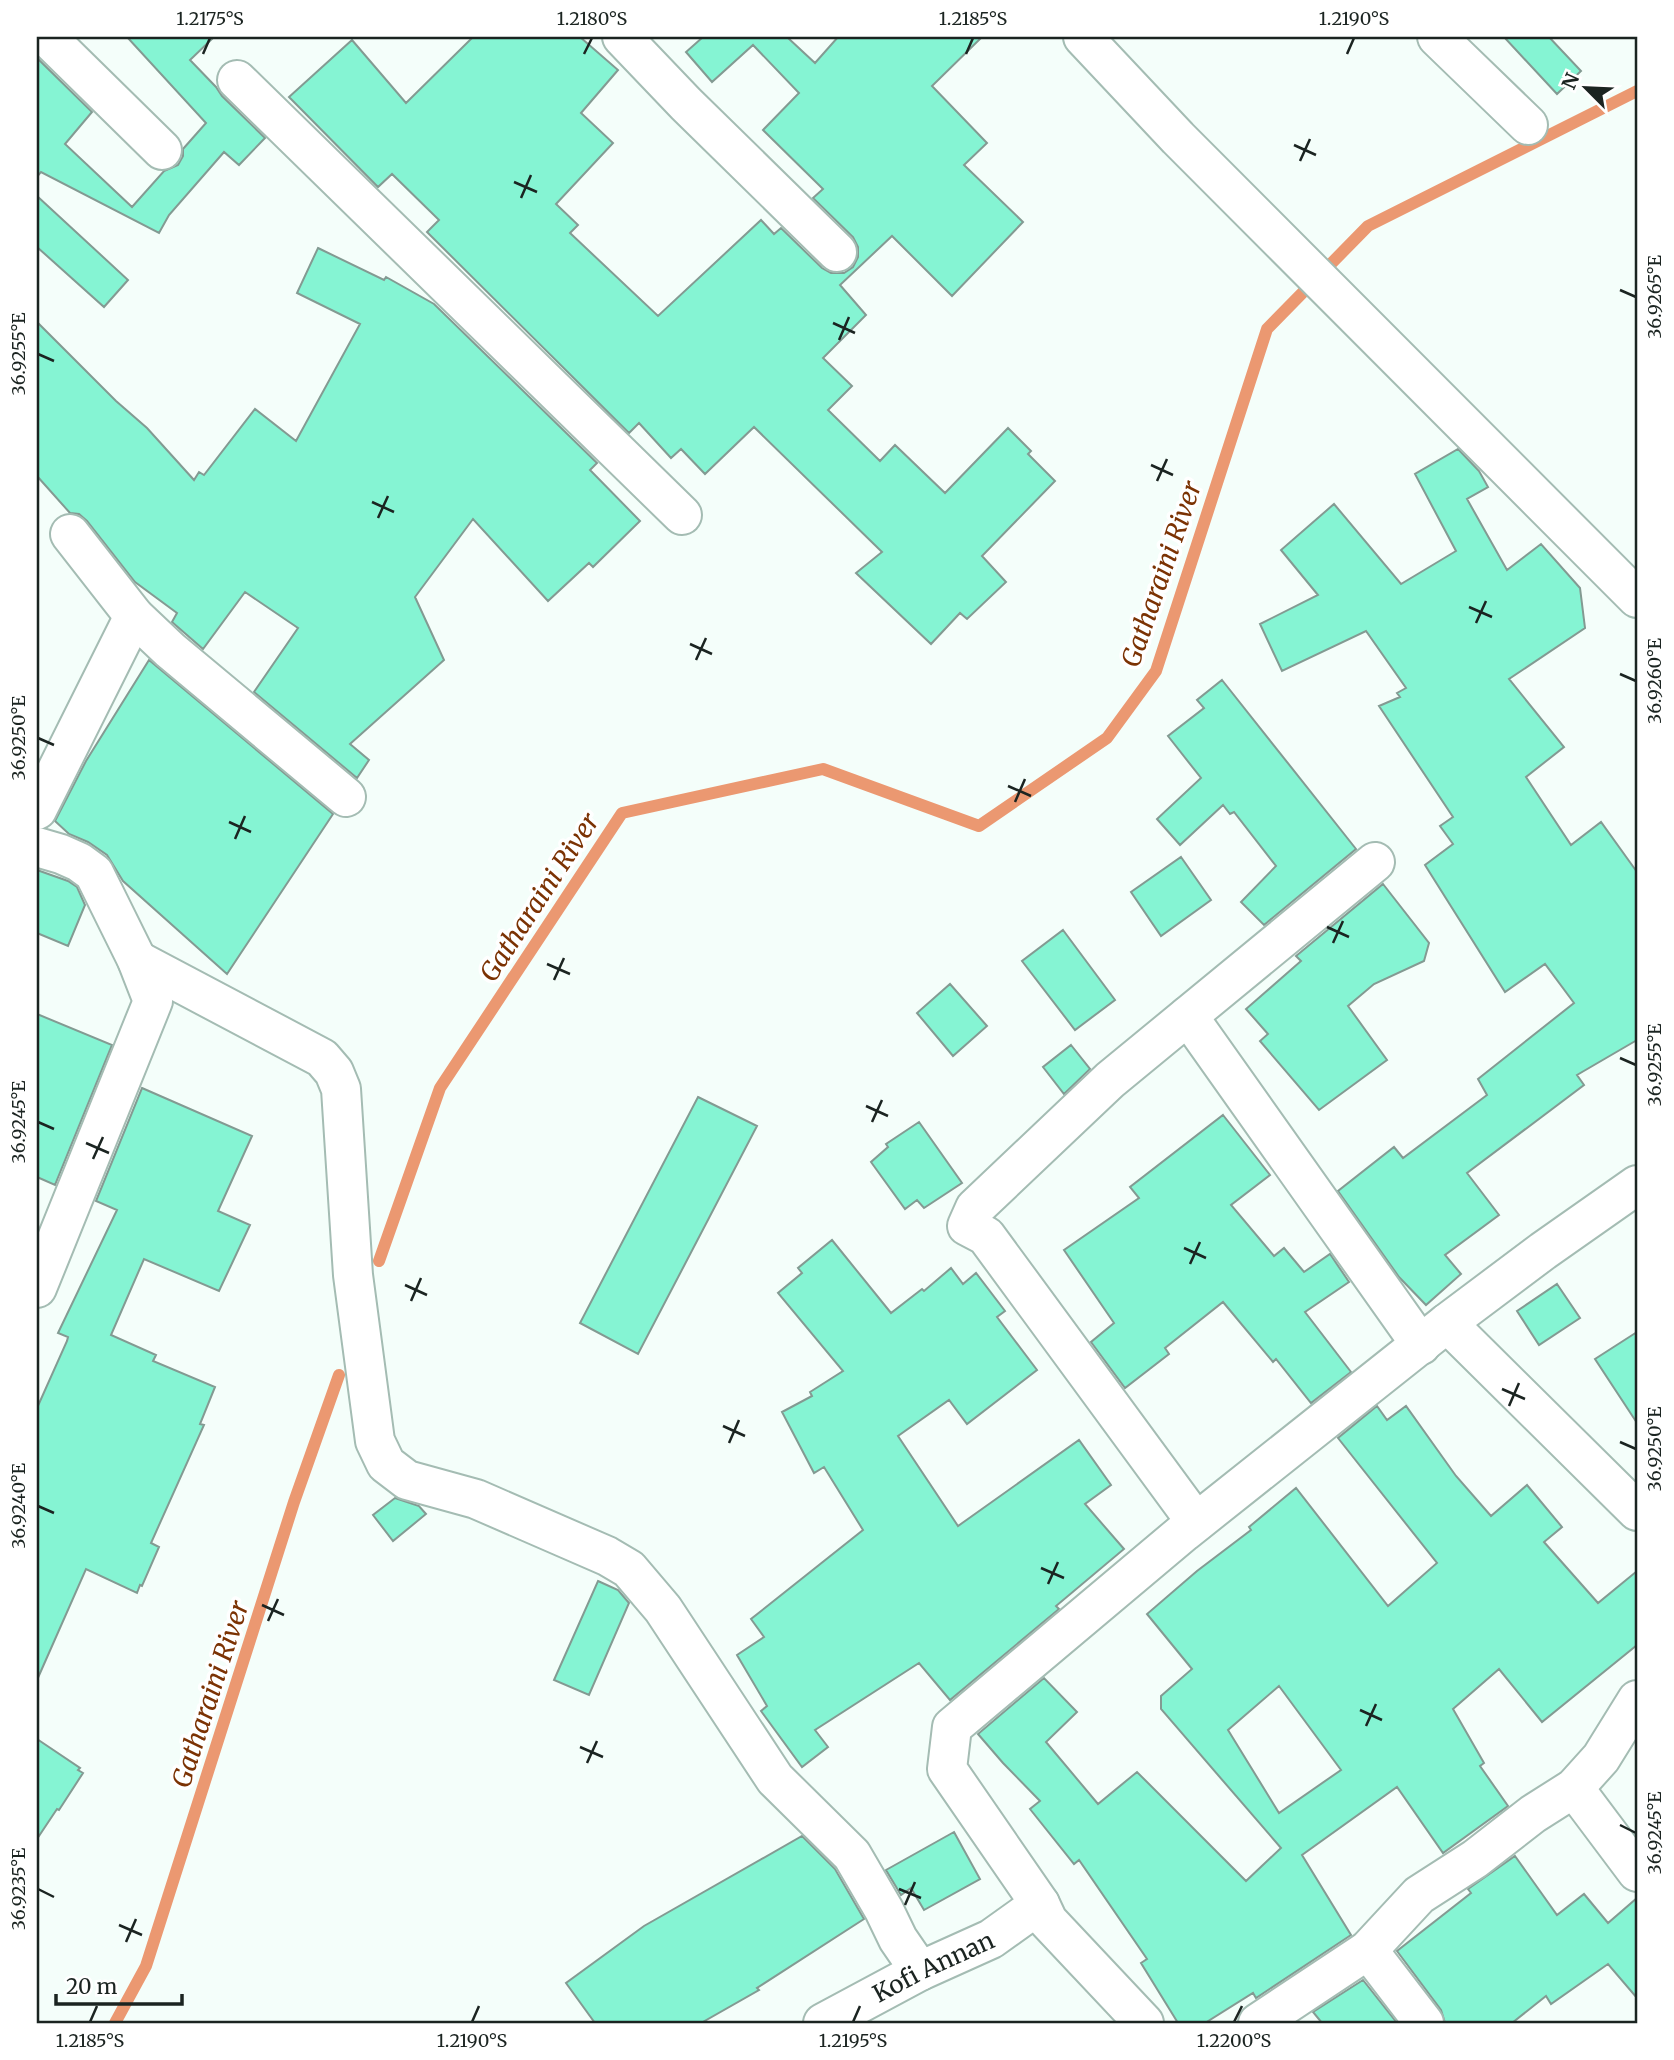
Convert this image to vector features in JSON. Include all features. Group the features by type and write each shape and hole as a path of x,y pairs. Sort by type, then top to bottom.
{"street":[{"path":"47,37 162,150"},
{"path":"622,37 695,113 837,251"},
{"path":"1083,37 1178,138 1637,598"},
{"path":"1437,37 1528,125"},
{"path":"237,80 682,515"},
{"path":"71,534 134,616 346,797"},
{"path":"37,810 134,616"},
{"path":"37,848 79,862 93,873 137,960 153,1001 37,1289"},
{"path":"1196,1522 986,1236 967,1226 975,1208 1110,1080 1375,862"},
{"path":"137,960 321,1058 334,1072 341,1089 353,1275 376,1441 386,1464 407,1480 476,1499 607,1556 629,1569 663,1609 775,1779 852,1855 884,1909 898,1939 920,1971"},
{"path":"1188,1016 1434,1334 1637,1511"},
{"path":"1144,2023 1048,1921 1040,1904 947,1769 952,1727 1196,1522 1434,1334 1543,1251 1637,1185"},
{"path":"1258,2023 1368,1950 1419,1895 1475,1859 1533,1814 1574,1788 1601,1758 1637,1700"},
{"path":"1574,1788 1637,1872"},
{"name":"Kofi Annan","path":"823,2023 920,1971 991,1939 1040,1904"},
{"path":"1368,1950 1424,2023"}],"building":[{"path":"127,37 214,37 190,60 265,138 239,165 224,152 169,215 159,233 41,172 37,177 37,58 92,112 65,144 132,207 164,171 178,165 183,149 206,123"},
{"path":"473,37 580,37 618,70 581,113 613,143 556,204 578,225 570,233 658,316 761,220 774,234 781,228 822,268 831,273 844,273 853,267 858,257 858,247 853,237 813,198 823,189 763,130 799,93 753,45 712,82 686,52 703,37 787,37 815,63 838,37 982,37 932,86 987,143 964,165 1023,222 952,296 892,236 840,285 866,315 823,358 852,386 828,410 880,461 895,445 945,493 1008,428 1031,451 1028,454 1055,481 982,556 1006,582 967,619 960,613 931,644 856,573 882,552 754,427 705,474 681,449 671,458 639,423 629,433 427,232 439,220 392,174 378,187 289,97 352,40 406,103"},
{"path":"1504,37 1549,37 1581,71 1557,94"},
{"path":"37,196 128,280 104,307 37,247"},
{"path":"318,248 384,280 386,277 434,304 597,463 590,470 640,521 593,567 589,563 548,601 473,519 415,597 444,660 350,744 369,760 357,778 254,692 298,628 245,592 203,649 172,622 177,613 135,582 87,521 79,514 70,513 37,476 37,322 147,428 194,480 199,472 204,475 255,409 296,441 360,324 297,293"},
{"path":"1458,449 1479,471 1488,487 1467,499 1507,570 1541,544 1580,588 1585,628 1509,679 1564,747 1526,777 1571,845 1601,822 1637,872 1637,1040 1577,1075 1584,1085 1467,1173 1499,1215 1445,1255 1461,1274 1426,1305 1399,1277 1338,1191 1394,1147 1403,1158 1487,1095 1478,1079 1574,1003 1545,964 1505,992 1425,865 1453,844 1440,826 1453,817 1379,706 1400,697 1397,693 1406,688 1366,631 1282,671 1260,624 1318,595 1281,550 1334,504 1401,584 1456,551 1415,474"},
{"path":"149,660 333,814 227,974 123,881 107,855 88,842 69,834 55,821 86,761"},
{"path":"1222,680 1356,849 1264,925 1241,902 1276,866 1234,812 1230,814 1223,805 1180,845 1157,819 1201,778 1168,736 1204,708 1197,700"},
{"path":"1181,857 1211,900 1161,936 1131,892"},
{"path":"37,870 77,887 85,905 68,946 37,933"},
{"path":"1383,884 1429,943 1424,961 1374,984 1348,1006 1387,1060 1319,1110 1260,1041 1268,1034 1246,1009 1301,961 1296,956"},
{"path":"1063,930 1115,1000 1075,1030 1022,961"},
{"path":"950,984 987,1026 953,1056 917,1013"},
{"path":"37,1014 112,1045 55,1185 37,1177"},
{"path":"1071,1045 1090,1069 1064,1094 1043,1067"},
{"path":"142,1088 252,1136 218,1211 250,1225 219,1291 144,1259 111,1335 156,1355 153,1361 215,1387 200,1424 204,1425 151,1543 159,1547 142,1586 140,1585 137,1593 86,1569 37,1680 37,1408 67,1341 68,1337 58,1333 117,1210 96,1201"},
{"path":"698,1097 757,1126 638,1354 580,1323"},
{"path":"1223,1115 1270,1175 1231,1205 1274,1256 1284,1248 1304,1272 1330,1254 1349,1282 1305,1312 1351,1372 1311,1403 1276,1359 1273,1362 1223,1302 1165,1348 1169,1354 1125,1388 1091,1342 1114,1323 1064,1250 1139,1198 1130,1187"},
{"path":"919,1122 962,1183 924,1208 917,1200 905,1209 871,1162 888,1147 886,1144"},
{"path":"832,1240 891,1313 922,1289 924,1291 951,1268 963,1284 976,1273 1005,1311 997,1317 1037,1370 967,1424 949,1400 898,1436 958,1526 1079,1440 1111,1485 1085,1504 1124,1549 1056,1606 1059,1609 950,1700 919,1663 815,1730 828,1747 802,1767 761,1711 767,1706 737,1655 764,1637 751,1619 863,1530 824,1467 814,1473 782,1412 812,1396 810,1392 843,1371 778,1293 802,1273 798,1268"},
{"path":"1557,1284 1580,1318 1539,1345 1517,1311"},
{"path":"1637,1332 1637,1423 1595,1359"},
{"path":"1377,1406 1387,1420 1406,1406 1456,1476 1491,1516 1527,1485 1562,1527 1544,1542 1598,1603 1637,1571 1637,1645 1542,1722 1499,1669 1453,1709 1484,1763 1480,1766 1508,1806 1443,1853 1397,1787 1302,1855 1351,1935 1256,1998 1253,1993 1205,2023 1178,2023 1141,1963 1147,1959 1079,1860 1074,1864 1030,1809 1040,1801 978,1734 1044,1678 1077,1712 1046,1742 1098,1804 1137,1772 1246,1881 1281,1848 1161,1709 1161,1696 1192,1669 1147,1614 1251,1530 1249,1527 1296,1488 1388,1606 1437,1563 1338,1438","holes":["1279,1686 1341,1770 1279,1813 1228,1730"]},
{"path":"395,1498 419,1506 426,1514 393,1541 373,1515"},
{"path":"598,1581 618,1590 629,1603 589,1695 554,1680"},
{"path":"37,1739 80,1768 78,1770 83,1773 37,1839"},
{"path":"954,1832 980,1879 924,1910 911,1888 901,1895 886,1870"},
{"path":"802,1836 835,1869 864,1919 757,1988 759,1990 701,2023 595,2023 566,1983 644,1926"},
{"path":"1515,1856 1557,1915 1584,1894 1608,1923 1637,1898 1637,1998 1608,1964 1551,2004 1546,1996 1512,2023 1445,2023 1441,2010 1397,1951 1471,1893 1468,1889"},
{"path":"1363,1980 1397,2023 1322,2023 1313,2012"}],"waterway":[{"name":"Gatharaini River","path":"379,1261 440,1088 622,813 823,769 979,826 1107,738 1156,671 1267,329 1368,226 1637,91"},
{"name":"Gatharaini River","path":"115,2023 146,1966 294,1502 339,1375"}]}
